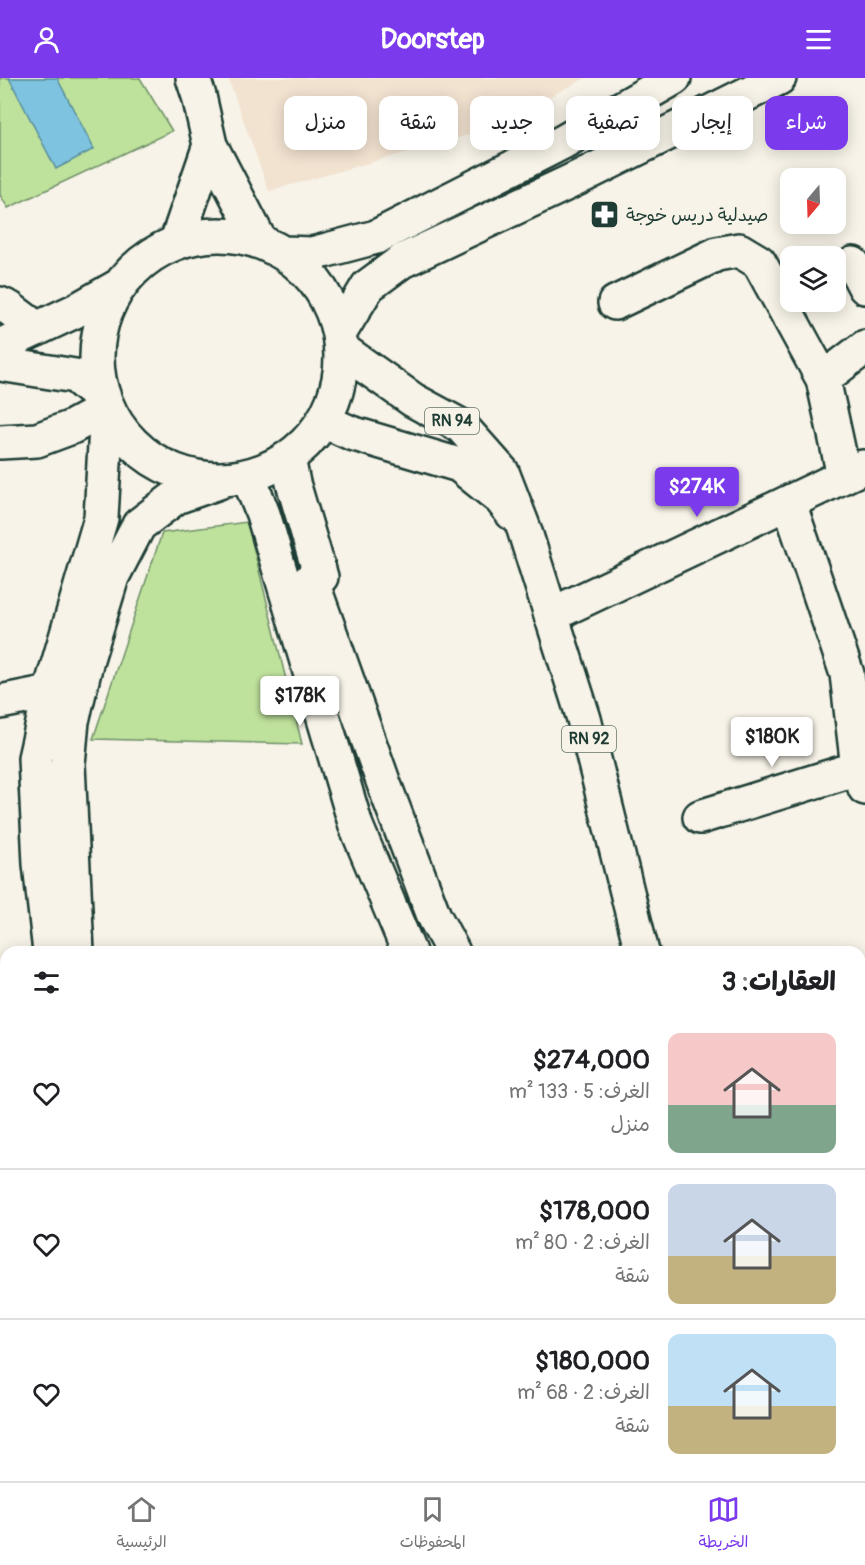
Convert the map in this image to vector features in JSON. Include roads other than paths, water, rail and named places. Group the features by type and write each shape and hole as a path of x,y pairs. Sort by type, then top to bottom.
{"main road":[{"path":"63,946 68,764 71,732 87,659 112,577 139,525 176,497 269,469 288,458 324,421 338,387 340,342 332,310 320,288 304,268 272,247 210,146 193,78"},
{"path":"63,946 40,864 35,758 50,692 100,518 105,404 95,361 100,322 117,287 143,259 177,241 205,235 233,235 272,247 312,254 376,237 563,142 674,78"},
{"path":"340,342 368,286 402,261 576,179 779,78"},
{"path":"177,241 210,146"},
{"path":"551,615 854,471 823,379 759,262 739,250 717,254 615,303"},
{"path":"0,346 75,311 117,287"},
{"path":"0,304 37,329"},
{"name":"RN 94","path":"340,342 413,400 461,426 502,472 524,529"},
{"path":"823,379 865,347"},
{"path":"0,364 75,376 105,404 128,439 156,463 191,476 238,478"},
{"path":"0,442 37,440 72,427 105,404"},
{"name":"RN 94","path":"324,421 351,433 459,465 501,499 524,529"},
{"path":"288,458 293,483 321,577 311,579 434,916 450,946"},
{"path":"238,478 263,514 356,826 406,946"},
{"path":"700,817 862,778 847,674 789,502"},
{"name":"RN 92","path":"524,529 584,719 641,946"},
{"path":"4,696 50,692"}],"water":[{"path":"9,78 57,78 94,149 56,169"}],"place":[{"name":"صيدلية دريس خوجة","path":"605,215"}]}
